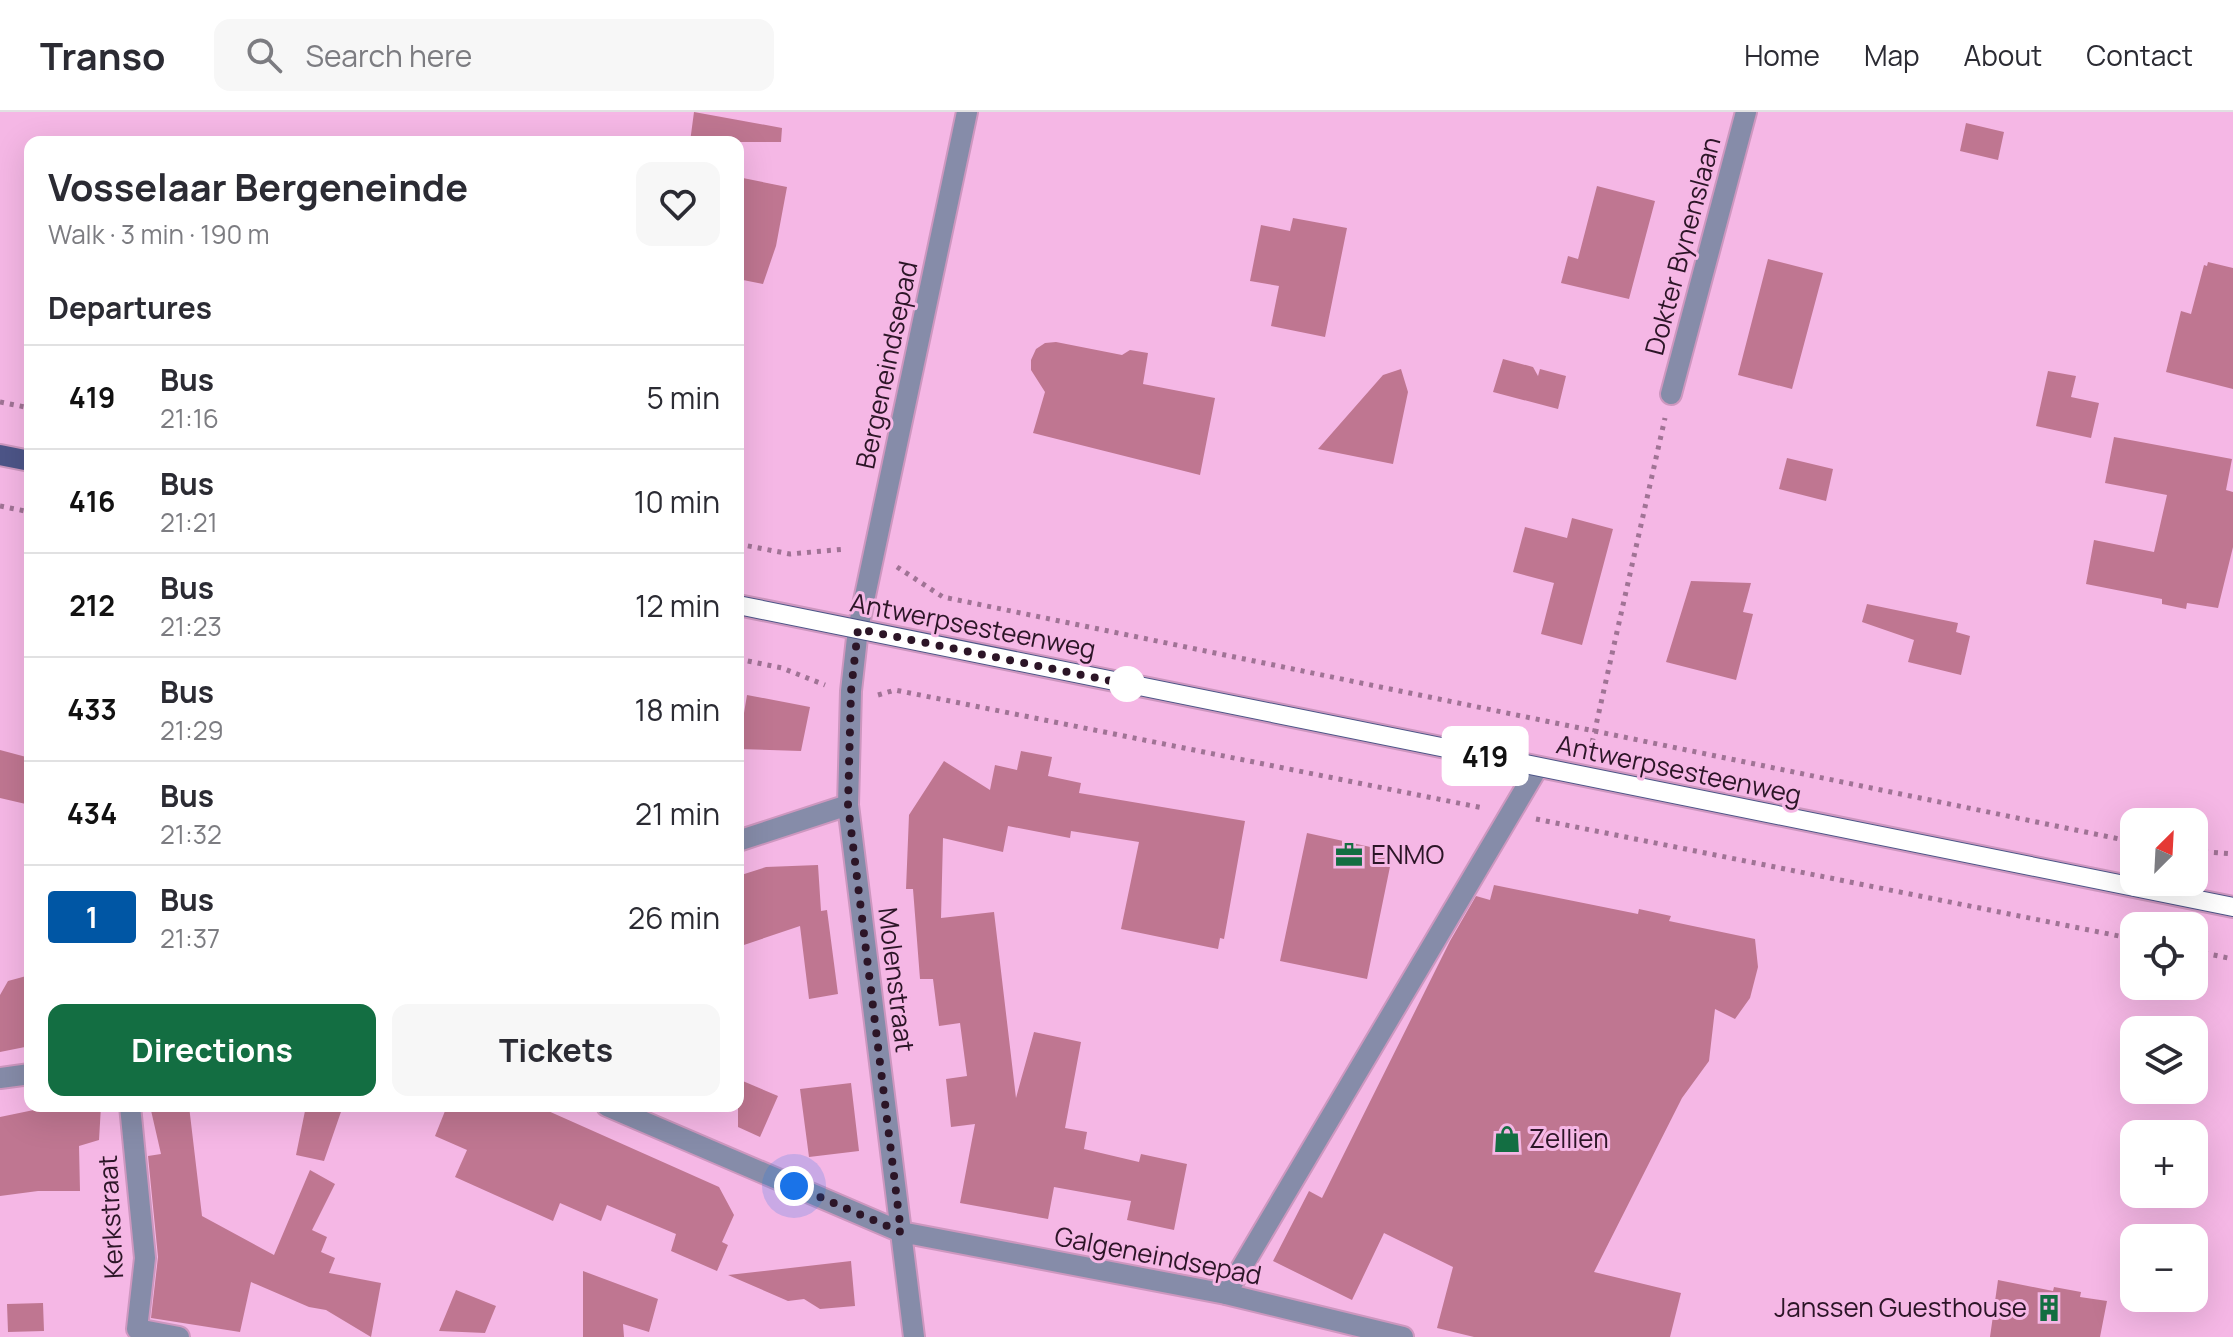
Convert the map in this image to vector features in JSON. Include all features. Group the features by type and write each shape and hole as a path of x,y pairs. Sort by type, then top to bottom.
{"main road":[{"path":"0,455 24,460"},
{"name":"Antwerpsesteenweg","path":"744,606 2233,907"}],"street":[{"name":"Bergeneindsepad","path":"858,629 967,112"},
{"name":"Dokter Bynenslaan","path":"1671,394 1746,112"},
{"name":"Molenstraat","path":"858,629 851,691 848,805 914,1337"},
{"path":"1226,1294 1538,767"},
{"path":"744,839 848,805"},
{"path":"0,1078 24,1075"},
{"name":"Kerkstraat","path":"131,1112 145,1258 137,1329 179,1337"},
{"name":"Galgeneindsepad","path":"621,1112 901,1232 1226,1294 1403,1337"}],"path":[{"path":"1583,776 1671,394"},
{"path":"0,402 24,407"},
{"path":"0,506 24,511"},
{"path":"744,545 790,554 841,548 874,554 943,597 2120,839"},
{"path":"744,660 782,668 851,691 878,695 895,690 2120,936"},
{"path":"2208,852 2233,854"},
{"path":"2208,954 2233,959"}],"building":[{"path":"694,112 782,128 781,142 744,142 744,136 691,136"},
{"path":"1966,123 2004,132 1998,160 1960,151"},
{"path":"744,178 787,187 776,246 763,284 744,280"},
{"path":"1597,186 1655,201 1629,299 1561,283 1568,256 1578,259"},
{"path":"1293,218 1347,228 1325,337 1271,326 1279,286 1250,281 1261,225 1290,231"},
{"path":"1768,259 1823,273 1792,389 1738,375"},
{"path":"2208,262 2233,268 2233,389 2166,372 2181,311 2191,314 2204,265 2207,266"},
{"path":"1056,342 1122,355 1130,350 1148,353 1143,384 1215,398 1200,475 1033,433 1045,392 1031,370 1031,360 1036,349 1045,343"},
{"path":"1503,359 1533,367 1538,376 1540,369 1566,376 1558,409 1493,392"},
{"path":"1401,369 1408,392 1393,464 1318,449 1383,375"},
{"path":"2048,371 2076,376 2071,397 2099,403 2091,438 2036,426"},
{"path":"2114,437 2232,459 2226,490 2233,492 2233,547 2218,608 2187,603 2186,609 2162,604 2162,599 2086,584 2094,540 2154,552 2167,495 2105,483"},
{"path":"1787,458 1833,469 1826,501 1779,489"},
{"path":"1572,518 1613,529 1582,645 1541,634 1554,583 1513,572 1525,527 1567,538"},
{"path":"1691,581 1751,583 1743,612 1753,614 1736,680 1666,662"},
{"path":"1867,604 1958,623 1956,632 1970,636 1961,675 1908,662 1914,640 1862,622"},
{"path":"747,695 810,707 801,751 744,749"},
{"path":"0,750 24,756 24,804 0,798"},
{"path":"1021,751 1052,757 1048,776 1081,783 1079,793 1245,821 1224,939 1220,938 1218,949 1121,929 1139,842 1071,831 1070,838 1008,826 1003,852 943,838 941,918 994,912 1016,1098 1034,1032 1081,1042 1065,1128 1087,1132 1084,1149 1139,1162 1141,1154 1187,1164 1174,1230 1127,1220 1131,1201 1054,1187 1048,1219 960,1203 975,1124 951,1127 946,1079 967,1076 960,1023 939,1026 933,979 920,979 913,889 906,889 909,815 944,761 990,790 995,765 1017,770"},
{"path":"1307,833 1393,852 1367,979 1280,961"},
{"path":"818,865 821,911 827,910 838,994 809,999 800,926 744,945 744,874 766,867"},
{"name":"Zellien","path":"1494,885 1638,914 1639,909 1671,916 1669,921 1755,939 1758,967 1750,998 1735,1019 1715,1009 1709,1061 1682,1098 1594,1272 1681,1293 1670,1337 1474,1337 1437,1328 1453,1267 1384,1233 1352,1300 1273,1261 1309,1191 1322,1198 1450,941 1476,896 1490,900"},
{"path":"24,977 24,1047 0,1052 0,995 8,981"},
{"path":"744,1082 778,1096 760,1137 738,1127 738,1112 744,1112"},
{"path":"851,1083 859,1151 809,1157 800,1089"},
{"path":"24,1112 101,1112 99,1140 79,1146 80,1191 38,1191 0,1196 0,1117"},
{"path":"151,1112 190,1112 202,1216 274,1255 310,1170 335,1184 312,1230 327,1237 321,1252 335,1258 329,1273 381,1283 371,1337 326,1310 309,1307 251,1282 240,1332 151,1318 158,1257 148,1156 161,1154"},
{"path":"305,1112 341,1112 324,1161 296,1155"},
{"path":"445,1112 550,1112 719,1187 734,1215 722,1242 728,1245 717,1271 671,1251 676,1234 607,1205 601,1221 560,1203 553,1221 455,1177 467,1150 435,1136"},
{"path":"851,1261 855,1306 820,1309 804,1299 788,1301 728,1275"},
{"path":"583,1271 658,1299 649,1332 623,1324 624,1337 583,1337"},
{"name":"Janssen Guesthouse","path":"1998,1280 2053,1291 2054,1287 2081,1292 2080,1297 2107,1301 2100,1337 1990,1337"},
{"path":"456,1290 496,1306 485,1333 439,1331"},
{"path":"43,1303 44,1331 8,1332 7,1304"}],"bus line":[{"name":"419","path":"744,606 2233,907"}],"place":[{"name":"ENMO","path":"1349,855"},
{"name":"Zellien","path":"1507,1139"},
{"name":"Janssen Guesthouse","path":"2049,1308"}],"route":[{"path":"794,1186 901,1232 848,805 851,691 858,629 1136,686 1127,684"}]}
